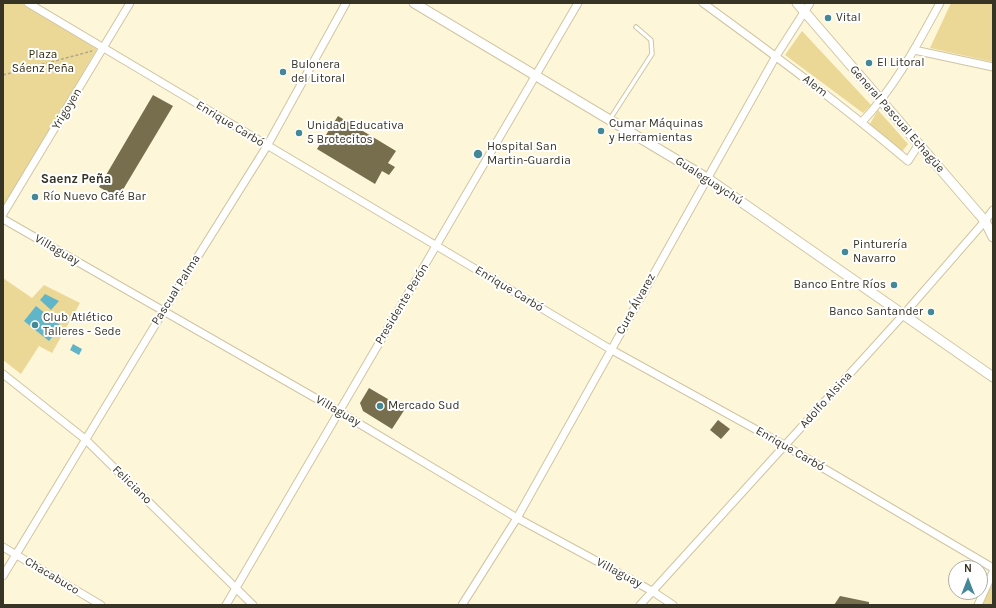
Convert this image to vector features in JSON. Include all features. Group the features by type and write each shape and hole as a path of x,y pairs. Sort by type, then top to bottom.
{"street":[{"name":"Enrique Carbó","path":"28,3 610,350 784,445 993,568"},
{"name":"Yrigoyen","path":"3,214 130,3"},
{"name":"Pascual Palma","path":"3,576 85,439 267,146 346,3"},
{"name":"Gualeguaychú","path":"414,3 707,178 993,377"},
{"name":"Presidente Perón","path":"226,605 338,411 578,3"},
{"name":"Alem","path":"703,3 776,56 862,122 908,161 920,144"},
{"name":"General Pascual Echagüe","path":"797,3 989,222 993,237"},
{"name":"Cura Álvarez","path":"462,605 517,518 776,56 810,3"},
{"path":"862,122 882,101 914,50 940,3"},
{"path":"914,50 993,67"},
{"name":"Adolfo Alsina","path":"640,605 784,445 989,222 993,210"},
{"name":"Villaguay","path":"3,219 338,411 517,518 652,591 673,605"},
{"name":"Feliciano","path":"3,374 85,439 252,605"},
{"name":"Chacabuco","path":"3,547 101,605"},
{"path":"978,605 993,572"}],"lane":[{"path":"609,120 652,54 651,40 636,27"}],"path":[{"path":"3,75 104,48"}],"green space":[{"name":"Plaza Sáenz Peña","path":"3,3 26,3 97,49 3,208"},
{"path":"951,3 993,3 993,62 930,48"},
{"path":"802,31 871,105 863,113 785,55"},
{"path":"878,110 908,144 901,153 868,127"},
{"name":"Club Atlético Talleres - Sede","path":"3,278 32,298 44,285 80,303 52,353 39,346 21,374 3,360"},
{"path":"993,572 993,605 978,605 980,600 988,600 988,583"}],"water":[{"path":"45,294 59,301 51,310 40,300"},
{"path":"36,306 61,326 49,341 24,321"},
{"path":"73,344 82,349 79,355 70,350"}],"building":[{"path":"153,95 173,106 118,198 99,187"},
{"path":"338,116 396,151 388,163 395,167 389,175 382,171 375,184 317,149"},
{"name":"Mercado Sud","path":"369,388 405,409 392,429 363,411 360,403"},
{"path":"718,420 730,429 721,439 710,430"},
{"path":"840,596 869,602 869,605 834,605"}],"place":[{"name":"Vital","path":"828,18"},
{"name":"El Litoral","path":"869,63"},
{"name":"Bulonera del Litoral","path":"283,72"},
{"name":"Cumar Máquinas y Herramientas","path":"601,131"},
{"name":"Unidad Educativa 5 Brotecitos","path":"299,133"},
{"name":"Hospital San Martin-Guardia","path":"478,154"},
{"name":"Río Nuevo Café Bar","path":"35,197"},
{"name":"Pinturería Navarro","path":"845,252"},
{"name":"Banco Entre Ríos","path":"894,285"},
{"name":"Banco Santander","path":"931,312"},
{"name":"Club Atlético Talleres - Sede","path":"35,325"},
{"name":"Mercado Sud","path":"380,406"}],"district":[{"name":"Saenz Peña","path":"76,179"}]}
